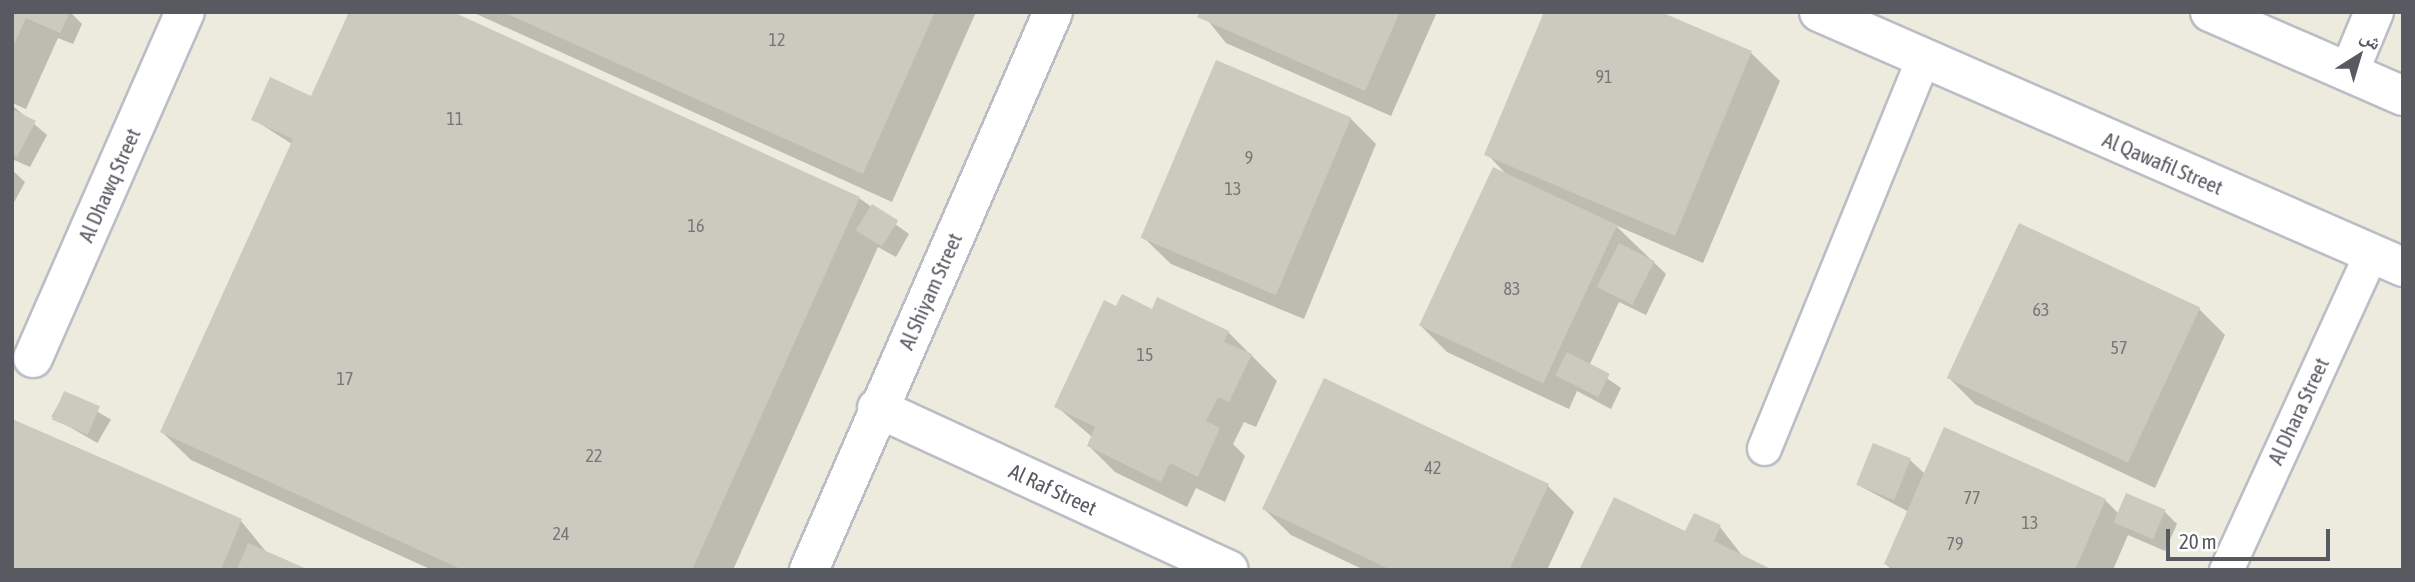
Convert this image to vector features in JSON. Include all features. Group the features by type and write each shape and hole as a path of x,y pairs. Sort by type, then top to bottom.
{"street":[{"name":"Al Dhawq Street","path":"33,358 185,12"},
{"name":"Al Shiyam Street","path":"809,570 877,408 1053,12"},
{"name":"Al Qawafil Street","path":"1819,12 2387,260"},
{"path":"2210,12 2403,96"},
{"path":"2349,72 2374,12"},
{"name":"Al Raf Street","path":"877,408 1229,570"}],"lane":[{"path":"1764,448 1923,59"},
{"name":"Al Dhara Street","path":"2225,570 2387,260"}],"building":[{"path":"12,12 70,12 60,33 26,18 12,49"},
{"path":"349,12 453,12 860,197 692,570 463,570 160,432 293,139 251,120 270,77 311,96"},
{"path":"503,12 935,12 863,174"},
{"path":"1200,12 1400,12 1365,91 1197,17"},
{"path":"1544,12 1661,12 1752,51 1675,236 1484,155"},
{"path":"1216,60 1351,117 1276,295 1141,238"},
{"path":"12,109 36,121 17,157 12,154"},
{"path":"1493,167 1617,225 1543,384 1419,326"},
{"path":"872,204 898,220 882,247 856,230"},
{"path":"2019,223 2200,308 2128,463 1947,378"},
{"path":"1619,243 1655,261 1632,305 1597,287"},
{"path":"1122,294 1152,309 1157,297 1229,331 1224,342 1252,354 1229,402 1218,397 1206,421 1220,428 1198,477 1170,463 1161,482 1087,446 1095,427 1054,407 1104,300 1116,306"},
{"path":"1567,352 1610,374 1598,397 1555,375"},
{"path":"1324,378 1549,484 1509,570 1391,570 1262,509"},
{"path":"64,391 100,406 88,435 52,420"},
{"path":"12,419 242,519 221,570 12,570"},
{"path":"1944,427 2106,499 2075,570 1897,570 1884,564"},
{"path":"1873,443 1911,458 1894,500 1856,485"},
{"path":"2126,493 2166,510 2153,539 2113,522"},
{"path":"1614,497 1685,531 1694,513 1721,525 1714,541 1773,570 1579,570"},
{"path":"248,543 309,570 237,570"}]}
